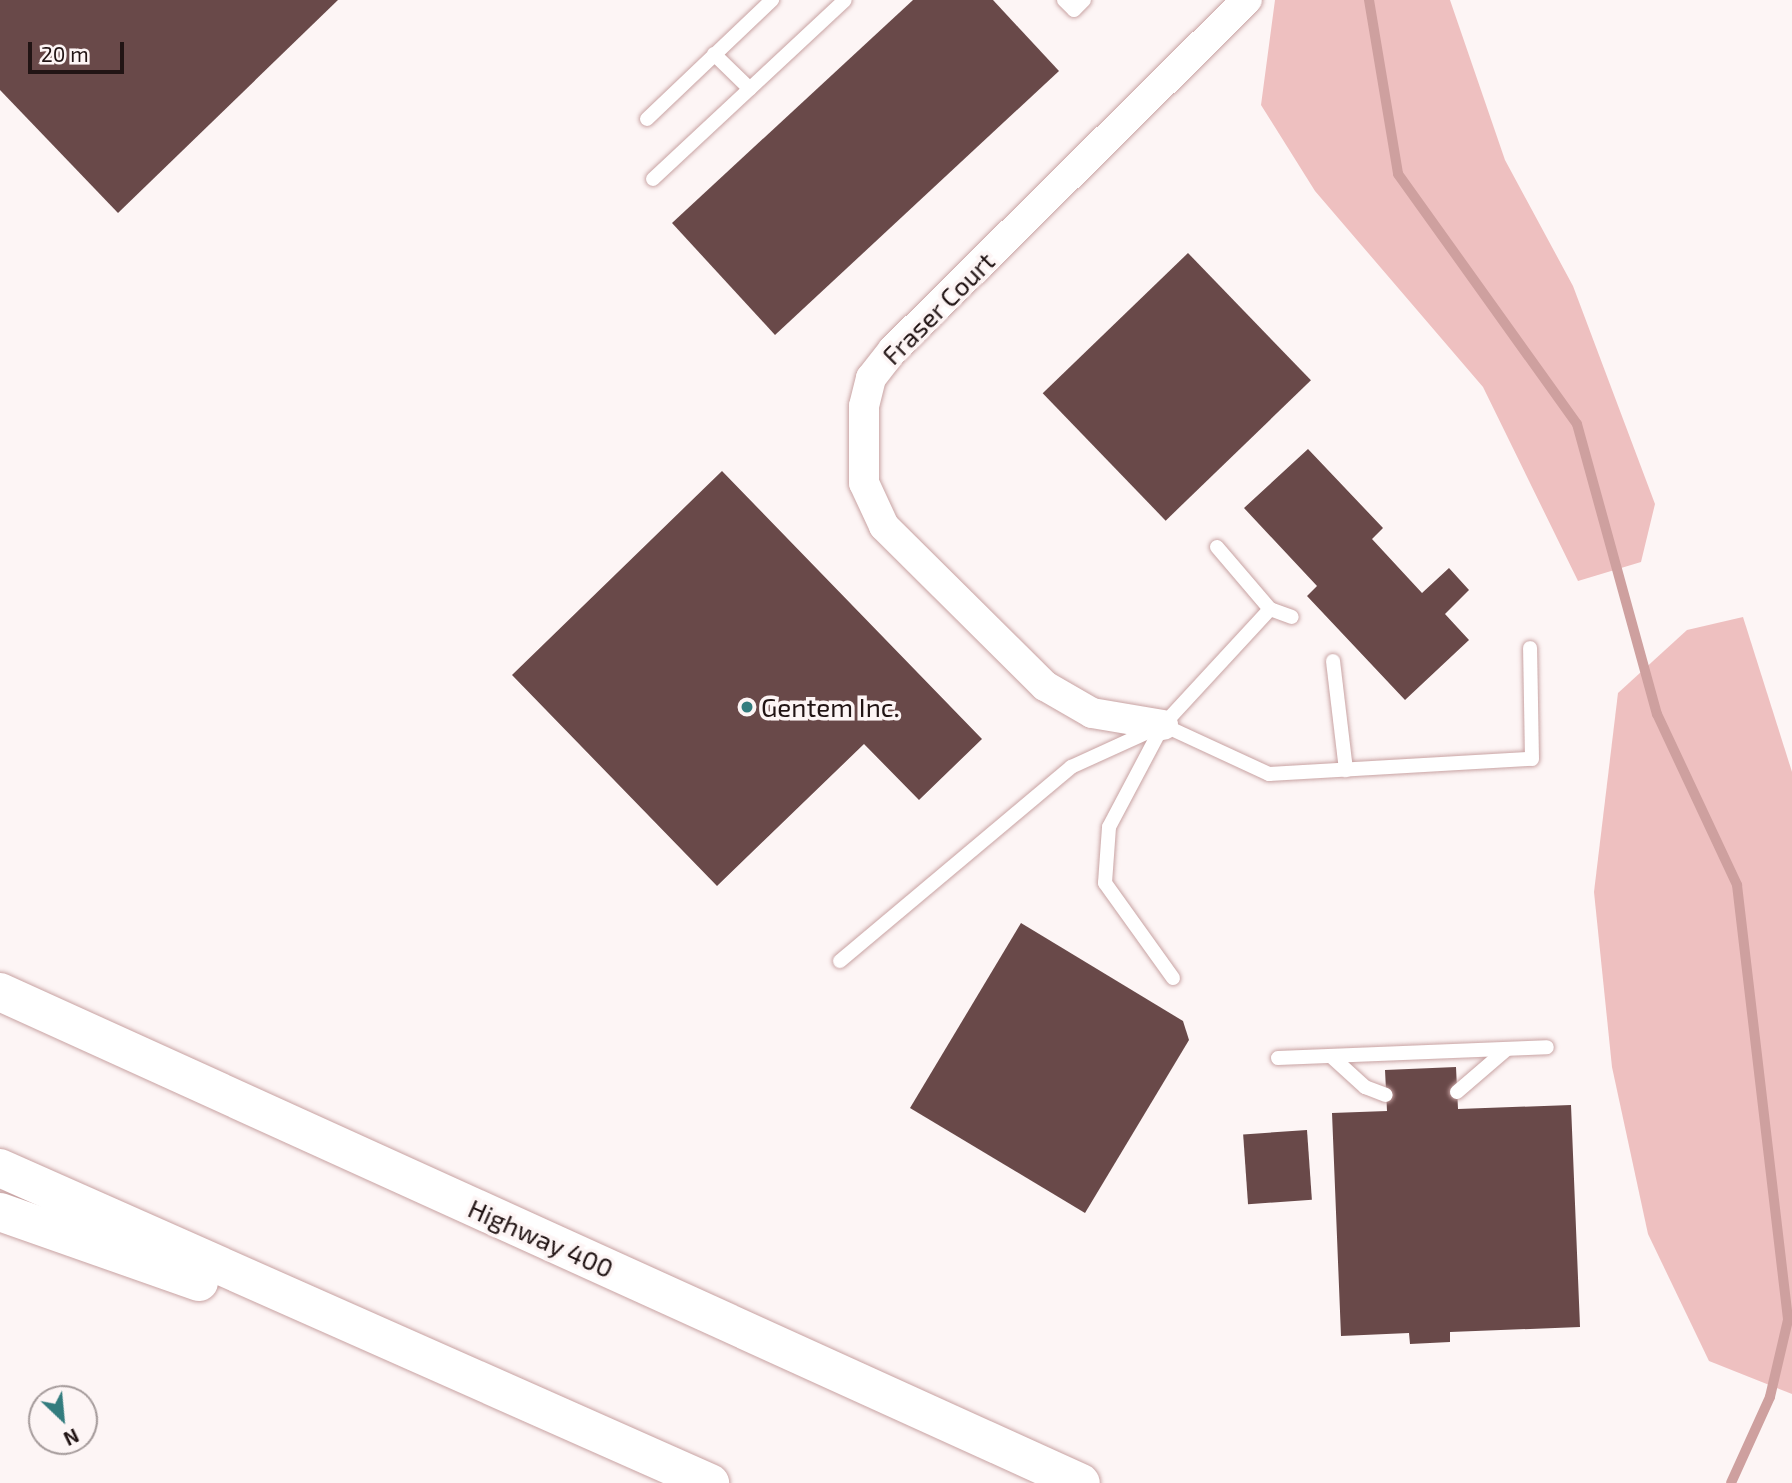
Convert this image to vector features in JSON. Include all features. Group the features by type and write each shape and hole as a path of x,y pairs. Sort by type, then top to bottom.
{"highway":[{"path":"0,975 15,999"},
{"name":"Highway 400","path":"15,999 1081,1483"},
{"path":"0,1168 387,1344 710,1483"},
{"path":"0,1212 387,1344"}],"street":[{"name":"Fraser Court","path":"1163,725 1091,713 1045,686 884,526 864,483 864,406 871,378 893,350 1247,0"}],"lane":[{"path":"647,119 772,0"},
{"path":"653,179 845,0"},
{"path":"1064,0 1074,10 1084,0"},
{"path":"714,54 750,89"},
{"path":"1217,547 1270,609 1292,617"},
{"path":"1173,978 1105,883 1109,827 1163,725 1270,609"},
{"path":"840,961 1071,767 1163,725 1269,774 1532,760 1530,648"},
{"path":"1333,661 1346,770"},
{"path":"1278,1058 1548,1047"},
{"path":"1457,1092 1507,1049"},
{"path":"1332,1057 1365,1087 1386,1095"}],"shaded area":[{"path":"1275,0 1450,0 1505,160 1573,286 1655,504 1641,562 1578,581 1483,387 1315,191 1261,105"},
{"path":"1743,617 1792,772 1792,1394 1709,1361 1648,1234 1612,1067 1594,892 1618,693 1687,630"}],"building":[{"path":"0,0 338,0 118,213 0,90"},
{"path":"913,0 993,0 1059,71 775,335 672,223"},
{"path":"1188,253 1311,380 1166,521 1043,393"},
{"path":"1308,449 1383,528 1372,539 1422,593 1449,568 1469,590 1445,614 1469,640 1405,700 1307,596 1317,586 1244,508"},
{"name":"Gentem Inc.","path":"722,471 982,739 919,800 864,744 717,886 512,675"},
{"path":"1021,923 1183,1021 1189,1040 1085,1213 910,1108"},
{"path":"1456,1067 1458,1109 1571,1105 1580,1327 1450,1332 1450,1342 1410,1344 1409,1333 1341,1336 1332,1113 1387,1111 1385,1070"},
{"path":"1307,1130 1312,1200 1248,1204 1243,1134"}],"waterway":[{"path":"1369,0 1398,174 1577,424 1657,714 1737,885 1788,1320 1770,1397 1731,1483"}],"place":[{"name":"Gentem Inc.","path":"747,707"}]}
